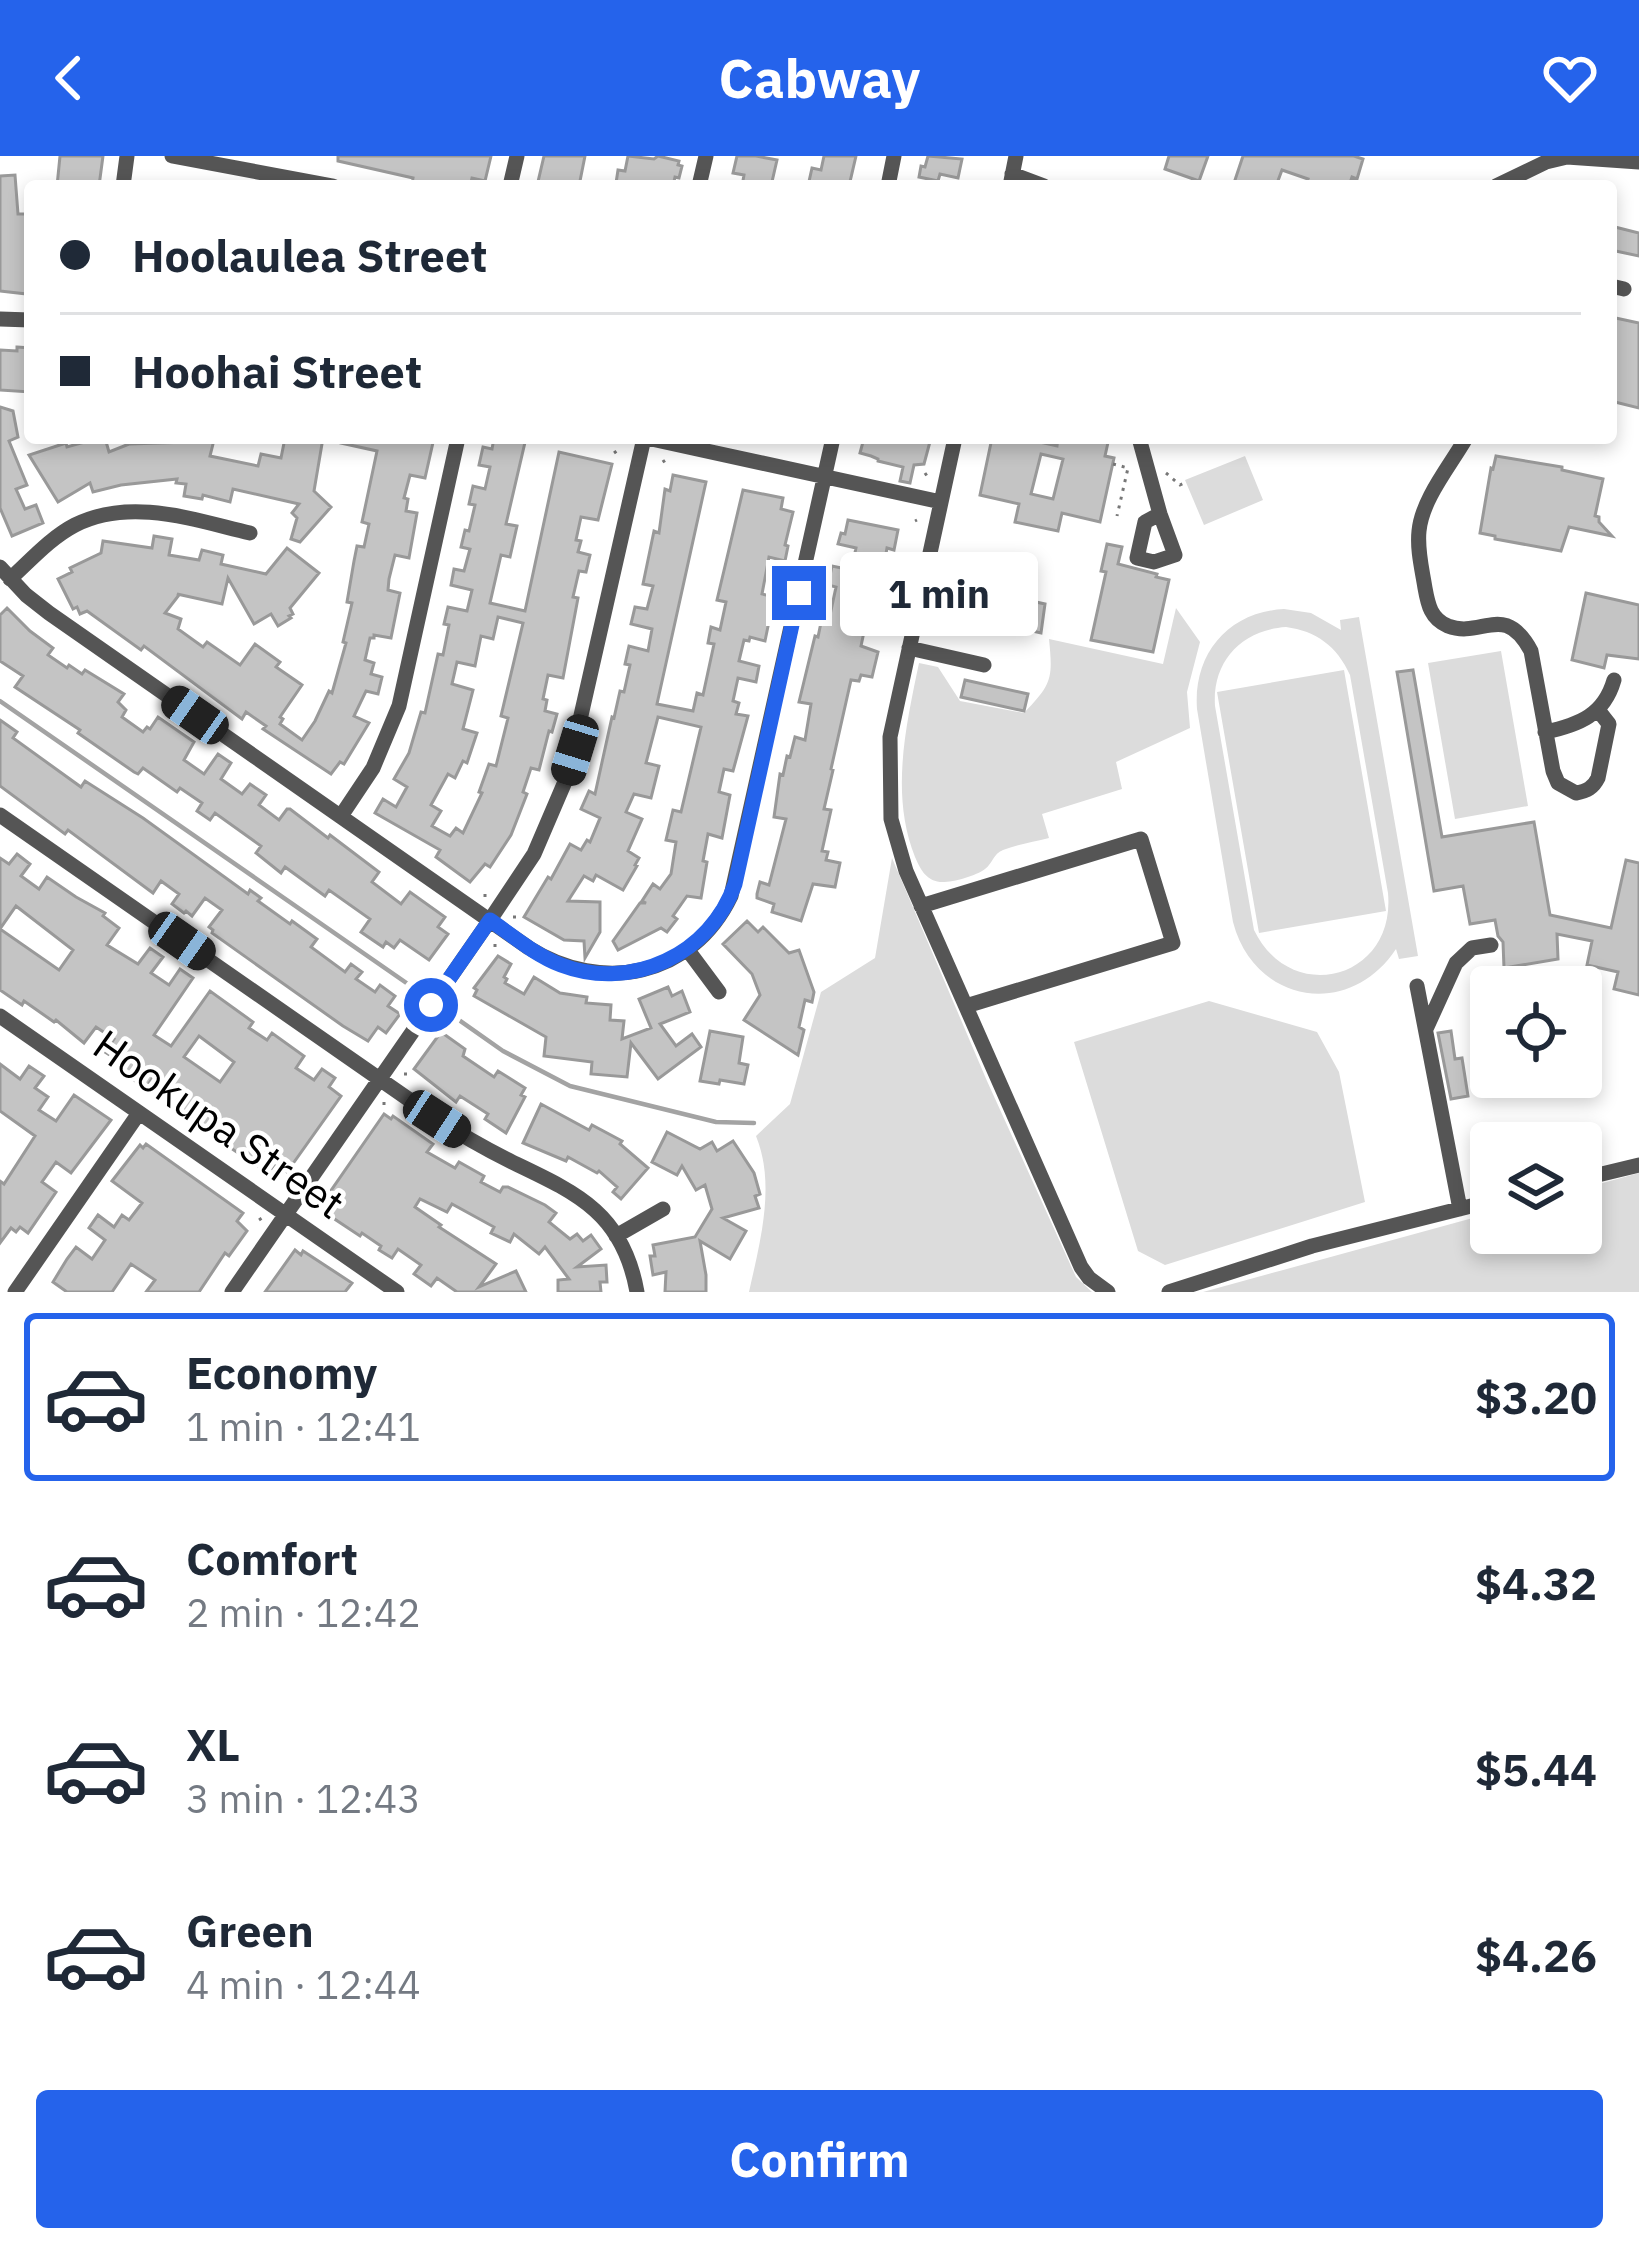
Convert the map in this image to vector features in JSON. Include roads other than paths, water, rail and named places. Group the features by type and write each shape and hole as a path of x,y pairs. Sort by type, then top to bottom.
{"street":[{"path":"172,156 301,180"},
{"path":"1011,180 1016,156"},
{"path":"1512,180 1567,157 1639,162"},
{"path":"341,816 373,769 400,706 457,444"},
{"path":"232,1292 533,854 567,777 645,444"},
{"path":"673,444 940,502"},
{"path":"250,533 166,514 118,512 75,525 5,574 50,613 545,958 593,973 629,973 652,968 687,949 717,919 735,884 832,444"},
{"path":"954,444 890,737 889,804 899,854 1081,1268 1108,1292"},
{"path":"1141,444 1160,514"},
{"path":"1462,444 1419,525 1418,549 1429,607 1435,618 1455,628 1505,625 1525,639 1558,783 1576,794 1598,778 1609,724 1598,710"},
{"path":"909,648 984,664"},
{"path":"1545,732 1573,727 1598,710 1610,696 1614,680"},
{"path":"0,815 465,1137 582,1198 616,1236 633,1270 637,1292"},
{"path":"921,905 1141,838 1173,943 966,1006"},
{"path":"1425,1032 1456,963 1472,948 1491,945"},
{"path":"687,949 719,992"},
{"path":"1417,986 1460,1208"},
{"name":"Hookupa Street","path":"0,1016 397,1292"},
{"path":"15,1292 140,1113"},
{"path":"1602,1174 1639,1165"},
{"path":"1169,1292 1312,1246 1470,1206"},
{"path":"616,1236 663,1209"}],"waterway":[{"path":"0,701 418,991"},
{"path":"449,1013 503,1051 570,1086 716,1122 754,1123"}]}
